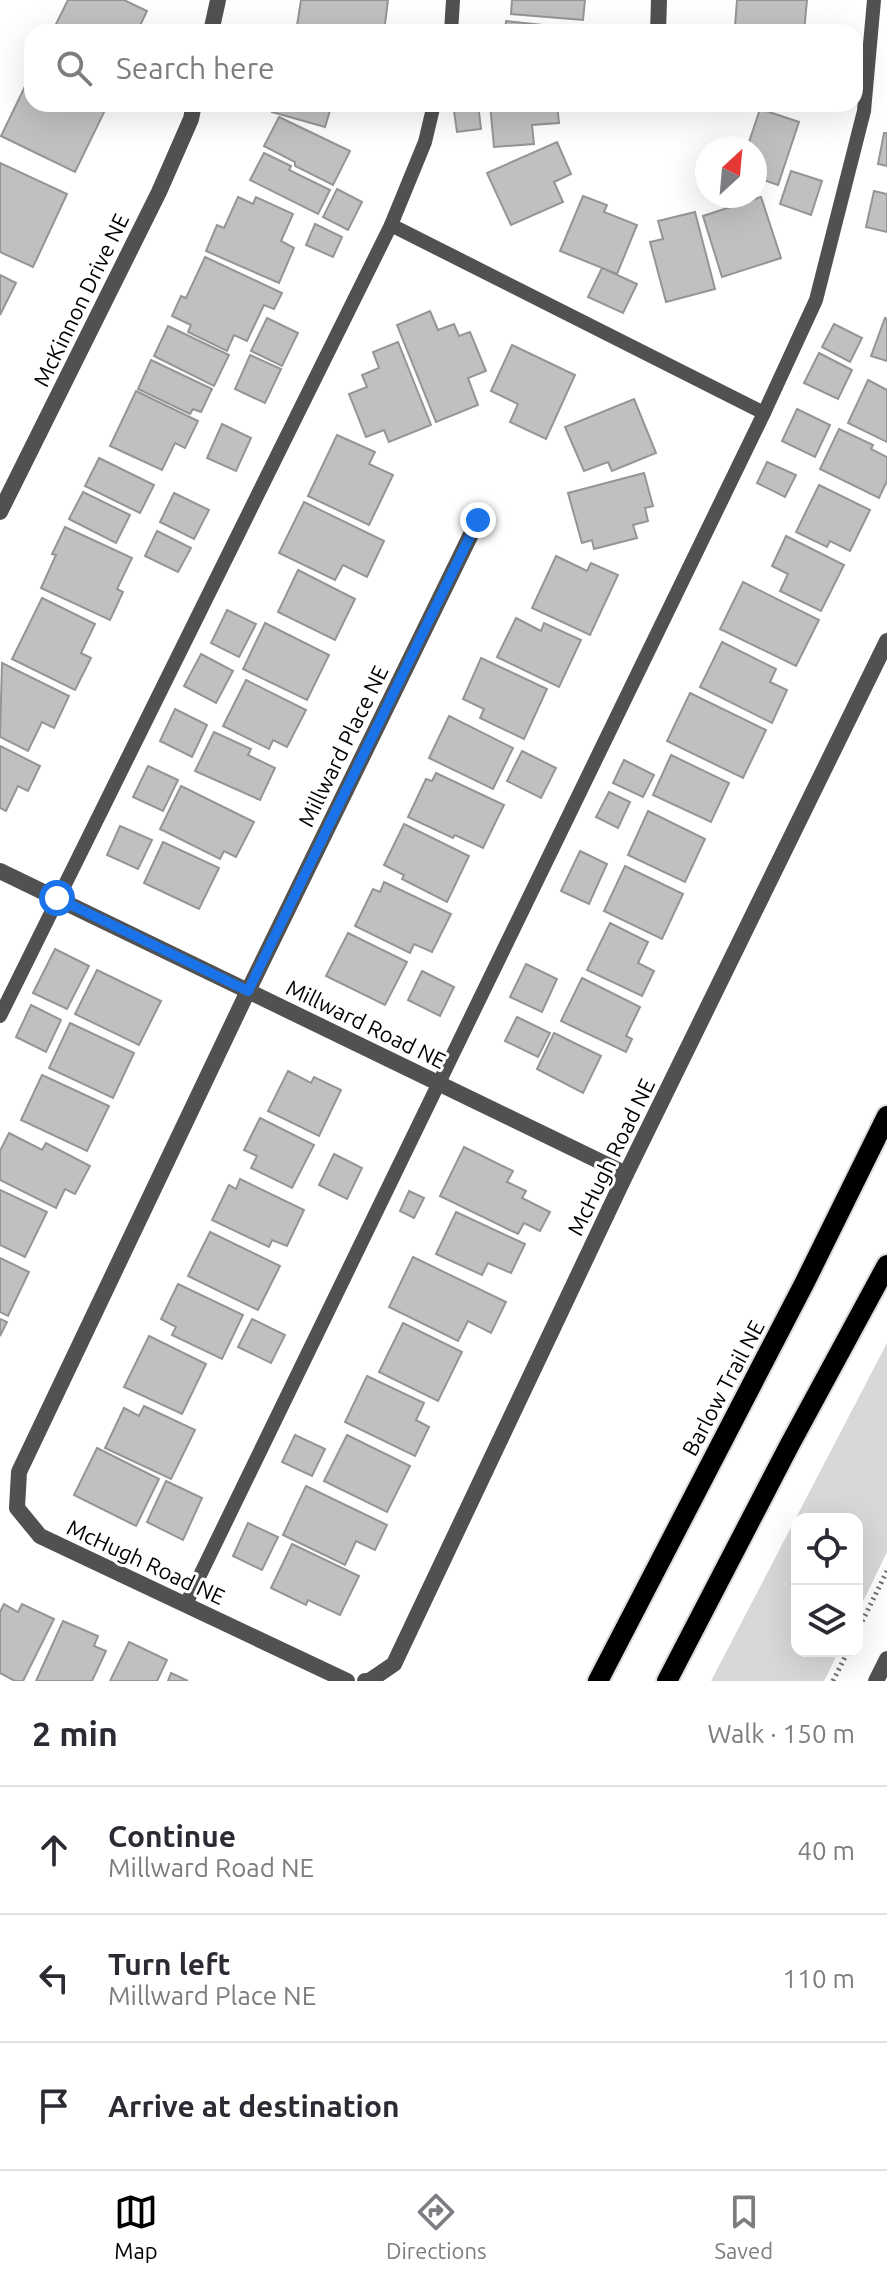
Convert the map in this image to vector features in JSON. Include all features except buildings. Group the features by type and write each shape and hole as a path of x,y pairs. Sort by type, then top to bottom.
{"main road":[{"name":"Barlow Trail NE","path":"598,1681 805,1282 887,1116"},
{"path":"667,1681 887,1265"}],"street":[{"path":"213,24 218,0"},
{"path":"658,24 659,0"},
{"name":"McKinnon Drive NE","path":"0,512 159,192 192,112"},
{"name":"Millward Place NE","path":"248,991 478,520"},
{"name":"McHugh Road NE","path":"365,1681 394,1664 626,1174 887,641"},
{"name":"Millward Road NE","path":"0,871 626,1174"},
{"name":"McHugh Road NE","path":"248,991 19,1472 17,1508 40,1536 347,1681"},
{"path":"876,1681 887,1659"}],"lane":[{"path":"452,24 453,0"},
{"path":"186,1604 440,1084 816,300 864,111 874,0"},
{"path":"0,1016 391,225 425,142 432,112"},
{"path":"391,225 764,413"}],"path":[{"path":"863,1620 887,1571"},
{"path":"833,1681 845,1657"}],"shaded area":[{"path":"887,1343 887,1552 863,1602 863,1513 798,1513"},
{"path":"791,1527 791,1657 836,1657 824,1681 711,1681"}],"route":[{"path":"57,898 248,991 478,520"}]}
